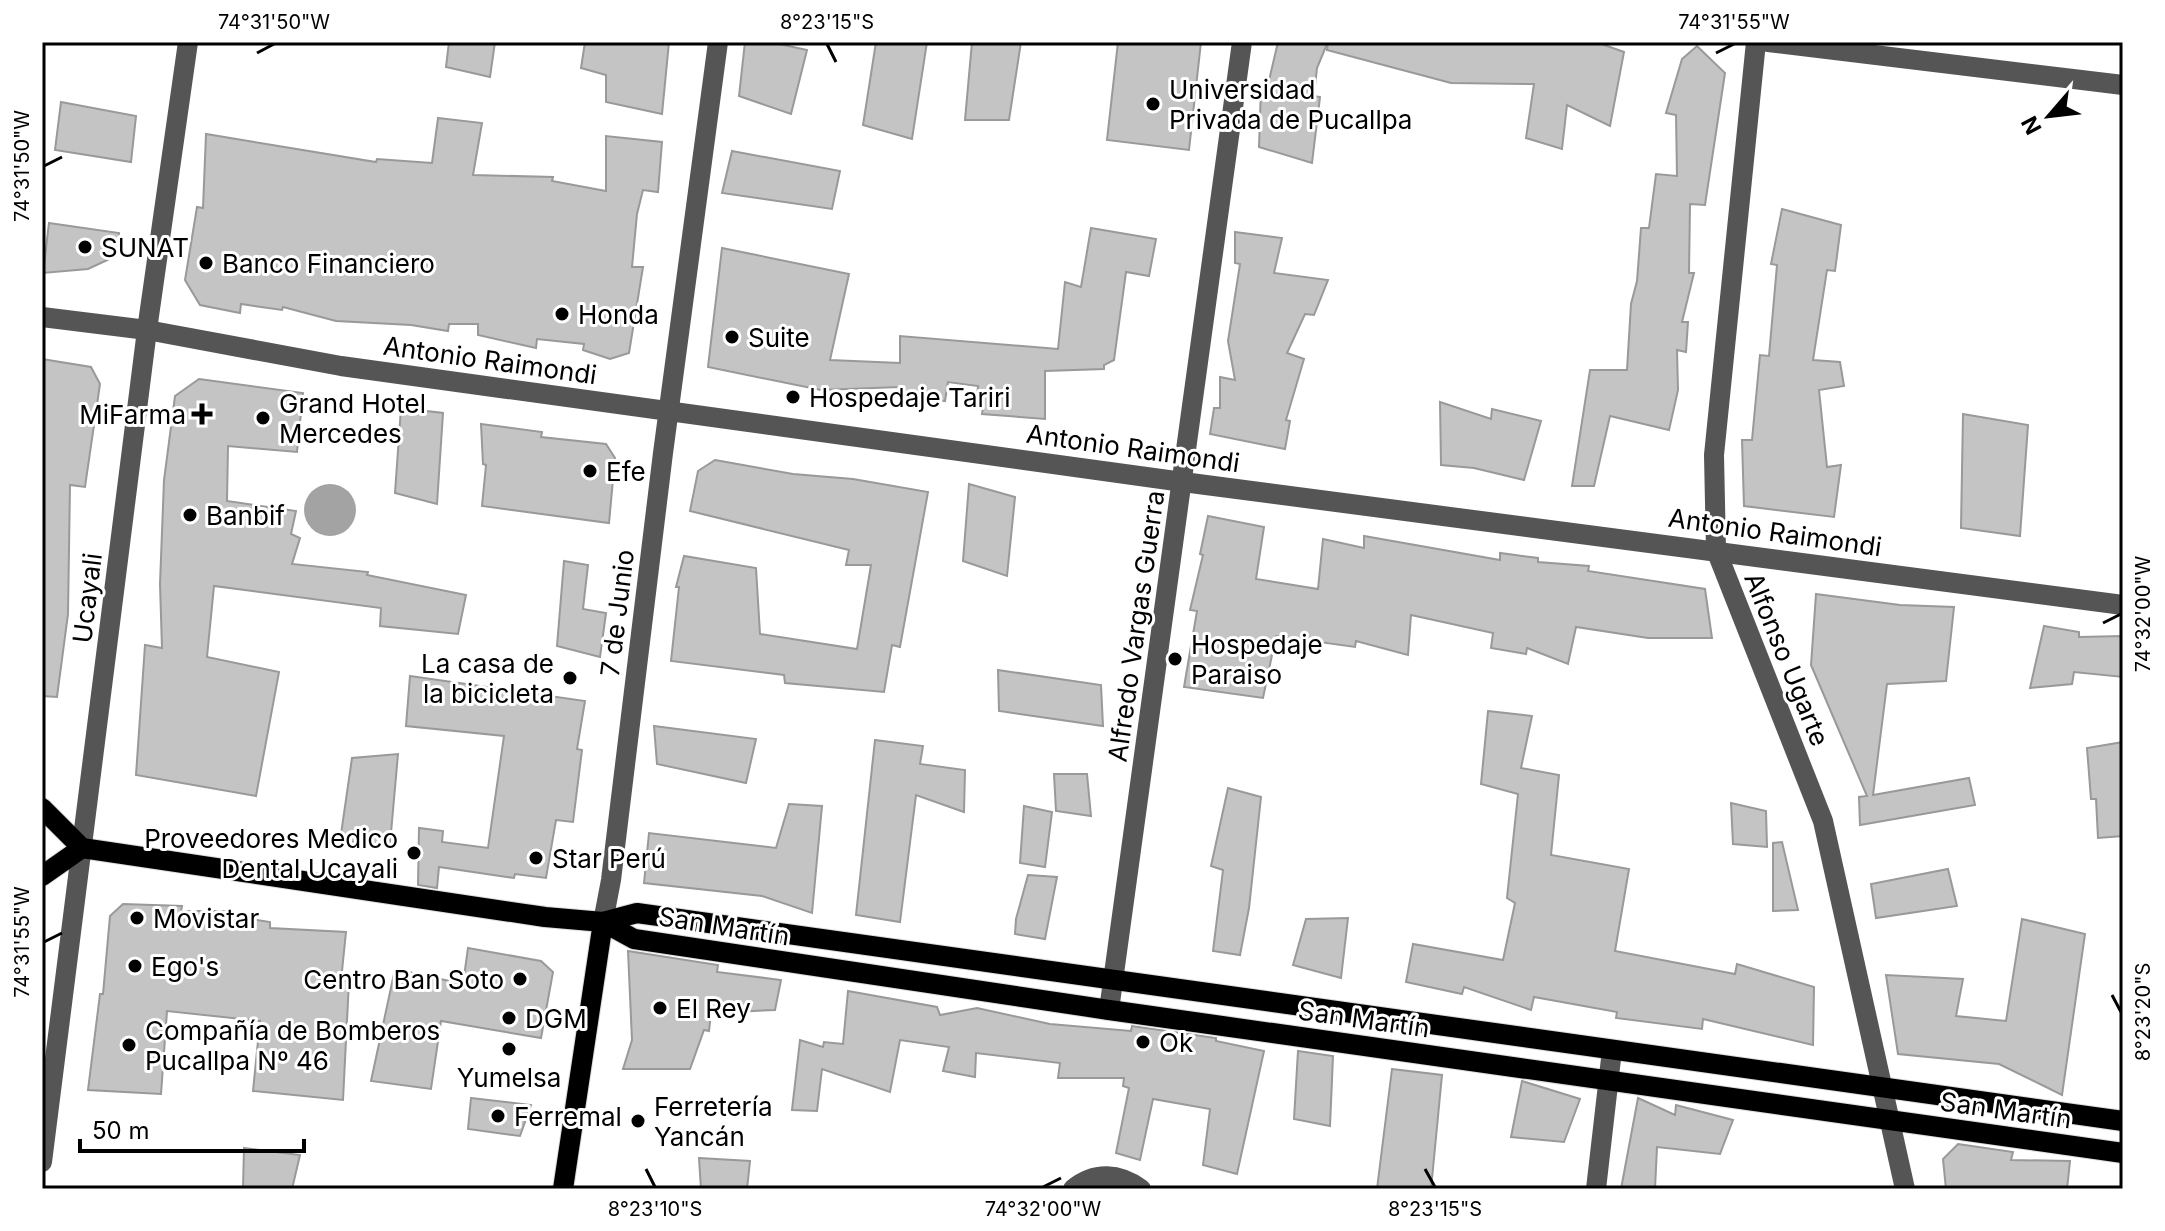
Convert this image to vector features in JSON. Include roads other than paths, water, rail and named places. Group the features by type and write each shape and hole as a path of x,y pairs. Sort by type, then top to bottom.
{"main road":[{"path":"42,808 82,848 42,876"},
{"name":"San Martín","path":"82,848 545,917 603,922 637,913 2123,1121"},
{"name":"San Martín","path":"603,922 634,939 1109,1010 2123,1153"},
{"name":"7 de Junio","path":"563,1189 603,922"}],"street":[{"name":"Ucayali","path":"42,1162 147,330 188,42"},
{"name":"7 de Junio","path":"603,922 611,880 668,410 718,42"},
{"name":"Alfredo Vargas Guerra","path":"1109,1010 1242,42"},
{"name":"Alfonso Ugarte","path":"1756,42 1714,455 1716,550 1823,821 1905,1189"},
{"path":"1768,42 2123,85"},
{"name":"Antonio Raimondi","path":"42,317 147,330 341,366 1183,482 2123,605"},
{"path":"1596,1189 1612,1050"},
{"path":"1073,1189 1097,1176 1114,1176 1131,1181 1141,1189"}],"place":[{"name":"Universidad Privada de Pucallpa","path":"1153,104"},
{"name":"SUNAT","path":"85,247"},
{"name":"Banco Financiero","path":"206,263"},
{"name":"Honda","path":"562,314"},
{"name":"Suite","path":"732,337"},
{"name":"Hospedaje Tariri","path":"793,397"},
{"name":"MiFarma","path":"202,414"},
{"name":"Grand Hotel Mercedes","path":"263,418"},
{"name":"Efe","path":"590,471"},
{"name":"Banbif","path":"190,515"},
{"name":"Hospedaje Paraiso","path":"1175,659"},
{"name":"La casa de la bicicleta","path":"570,678"},
{"name":"Proveedores Medico Dental Ucayali","path":"414,853"},
{"name":"Star Perú","path":"536,858"},
{"name":"Movistar","path":"137,918"},
{"name":"Ego's","path":"135,966"},
{"name":"Centro Ban Soto","path":"520,979"},
{"name":"El Rey","path":"660,1008"},
{"name":"DGM","path":"509,1018"},
{"name":"Ok","path":"1143,1042"},
{"name":"Compañía de Bomberos Pucallpa Nº 46","path":"129,1045"},
{"name":"Yumelsa","path":"509,1049"},
{"name":"Ferremal","path":"498,1116"},
{"name":"Ferretería Yancán","path":"638,1121"}]}
